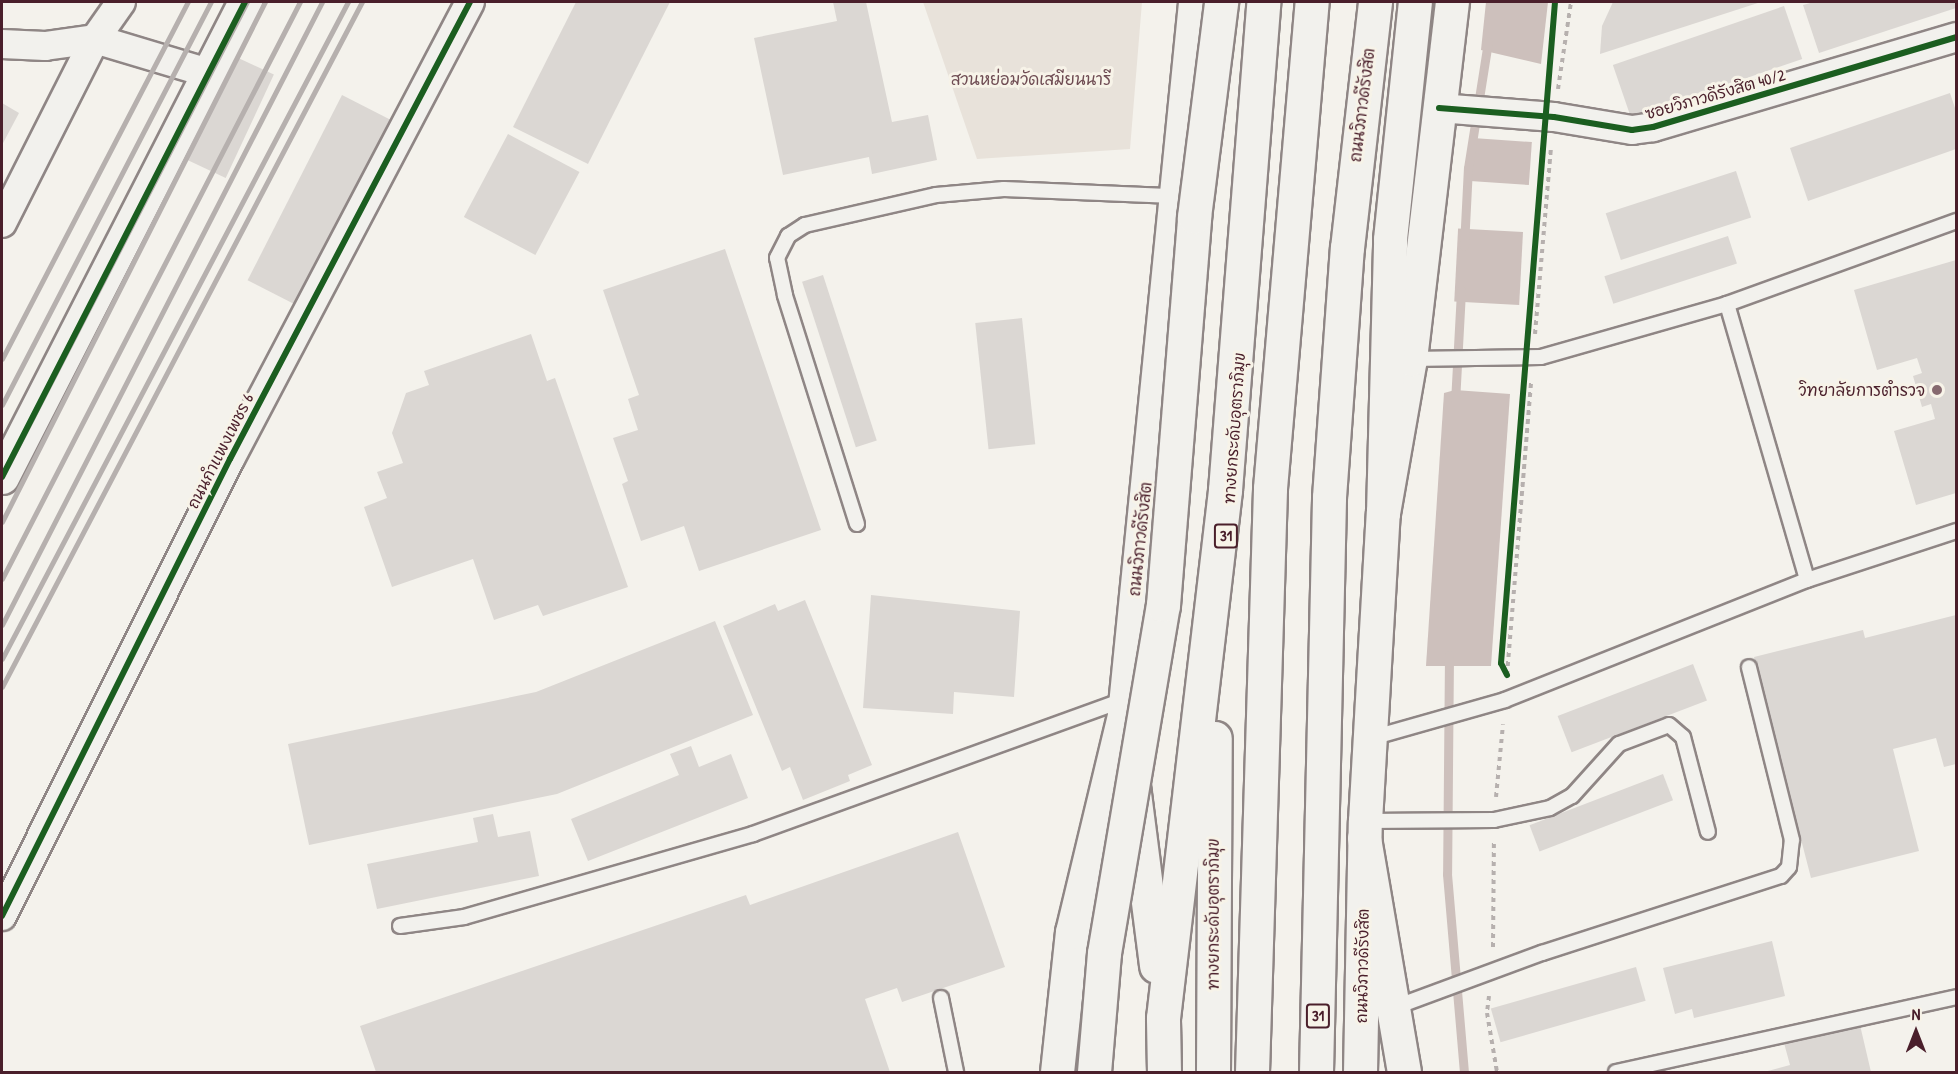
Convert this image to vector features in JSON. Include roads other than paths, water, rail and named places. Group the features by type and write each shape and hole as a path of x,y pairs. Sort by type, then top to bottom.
{"main road":[{"path":"2,477 245,2"},
{"name":"ถนนวิภาวดีรังสิต","path":"1057,1072 1072,932 1118,706 1195,2"},
{"path":"1094,1072 1104,953 1161,616 1194,217 1221,2"},
{"name":"31","path":"1163,1018 1225,490 1263,2"},
{"name":"ทางยกระดับอุตราภิมุข","path":"1213,1072 1218,664 1249,223 1271,2"},
{"path":"1252,1072 1270,489 1312,2"},
{"name":"ถนนวิภาวดีรังสิต","path":"1316,1072 1329,497 1347,248 1375,2"},
{"path":"1383,513 1390,239 1415,2"},
{"name":"ถนนวิภาวดีรังสิต","path":"1360,1072 1365,830 1383,513 1454,110 1452,2"},
{"name":"31","path":"1118,706 1163,1018 1164,1072"},
{"path":"1365,830 1404,1072"}],"street":[{"path":"2,223 95,39 121,2"},
{"name":"ถนนกำแพงเพชร 6","path":"2,916 230,459 470,2"},
{"name":"ซอยวิภาวดีรังสิต 40/2","path":"1454,110 1548,117 1609,128 1653,127 1956,37"},
{"path":"2,44 45,46 95,39 208,73"}],"lane":[{"path":"857,525 785,294 777,258 788,236 806,225 936,195 1004,189 1174,196"},
{"path":"1410,359 1529,359 1727,304 1956,221"},
{"path":"1727,304 1807,580"},
{"path":"1369,739 1505,700 1807,580 1956,531"},
{"path":"1392,1008 1493,970 1781,876 1789,867 1791,840 1749,667"},
{"path":"400,926 464,917 753,834 1048,723 1118,706"},
{"path":"1365,830 1432,822 1494,820 1551,808 1572,796 1619,744 1669,725 1683,737 1708,832"},
{"path":"1616,1072 1956,997"},
{"path":"940,998 956,1072"}],"waterway":[{"path":"1464,246 1468,168 1488,42"},
{"path":"1455,402 1461,290"},
{"path":"1449,655 1447,874 1464,1072"}],"railway":[{"path":"2,359 188,2"},
{"path":"2,405 211,2"},
{"path":"2,477 247,2"},
{"path":"2,522 265,2"},
{"path":"2,579 300,2"},
{"path":"2,625 322,2"},
{"path":"2,659 348,2"},
{"path":"2,687 362,2"}],"place":[{"name":"วิทยาลัยการตำรวจ","path":"1937,390"}],"park label":[{"name":"สวนหย่อมวัดเสมียนนารี","path":"1031,79"}]}
